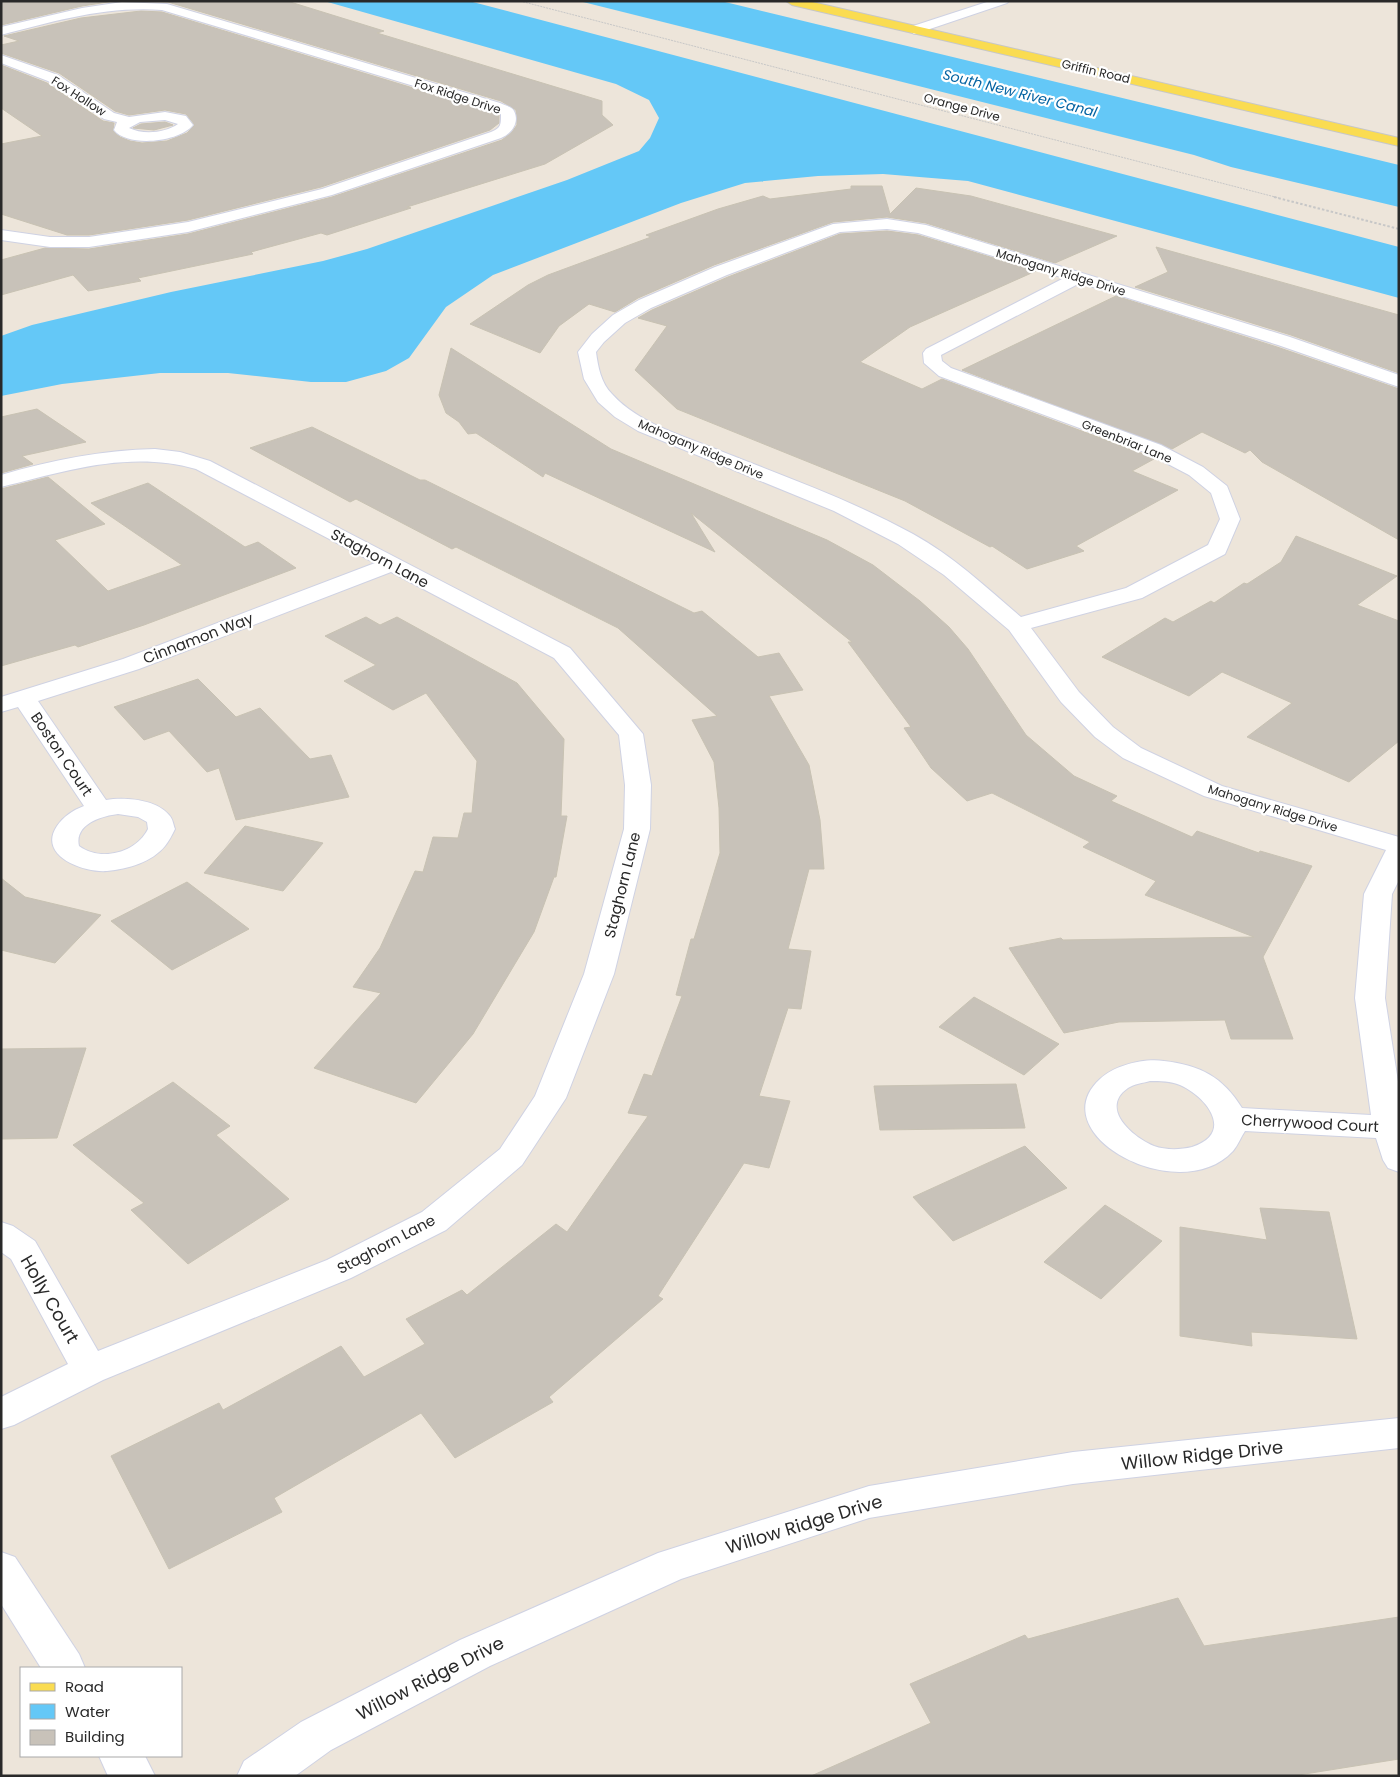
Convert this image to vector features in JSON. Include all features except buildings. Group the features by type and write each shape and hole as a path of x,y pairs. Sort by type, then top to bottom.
{"main road":[{"name":"Griffin Road","path":"792,1 914,21"},
{"name":"Griffin Road","path":"846,1 914,21 1399,142"},
{"name":"Griffin Road","path":"937,22 1112,62"},
{"path":"1344,129 1364,119"}],"street":[{"path":"914,21 937,22 1003,1"},
{"name":"Fox Ridge Drive","path":"1,31 110,6 149,5 163,7 496,106 508,112 509,117 505,131 496,135 327,192 188,227 89,242 50,242 1,235"},
{"name":"Fox Hollow","path":"1,59 53,78 108,116 129,121"},
{"name":"Mahogany Ridge Drive","path":"1399,382 1284,341 920,228 887,224 839,227 721,271 645,304 619,319 598,338 587,352 589,371 600,396 619,411 645,427 841,507 906,539 952,570 1017,625 1070,697 1104,732 1132,753 1213,791 1399,845"},
{"name":"Greenbriar Lane","path":"1017,625 1134,592 1217,549 1230,519 1220,490 1196,471 1154,449 952,375 934,363 932,353 950,342 1078,277"},
{"name":"Staghorn Lane","path":"1,481 36,470 98,459 137,456 185,458 202,465 562,653 631,734 638,785 637,829 599,974 550,1098 510,1157 434,1221 339,1269 90,1370 1,1414"},
{"name":"Cinnamon Way","path":"13,702 131,664 392,564"},
{"name":"Boston Court","path":"13,702 99,809"},
{"path":"1399,851 1378,894 1370,998 1388,1127 1399,1160"},
{"name":"Cherrywood Court","path":"1231,1119 1388,1127"},
{"name":"Holly Court","path":"1,1235 23,1250 90,1370"},
{"name":"Willow Ridge Drive","path":"259,1776 316,1736 475,1653 672,1565 868,1502 1073,1468 1399,1433"},
{"path":"1,1569 63,1667"},
{"path":"121,1757 133,1776"}],"path":[{"name":"Orange Drive","path":"520,1 1399,229"}],"water":[{"path":"324,1 469,1 1399,247 1399,298 968,181 883,174 818,176 745,183 681,203 493,275 446,307 409,358 386,371 346,382 311,382 228,373 160,373 62,384 1,396 1,336 32,325 171,292 323,261 367,249 567,180 639,151 650,138 659,118 649,100 616,84"},
{"name":"South New River Canal","path":"579,1 721,1 1399,165 1399,207 1231,167 1194,155"}]}
